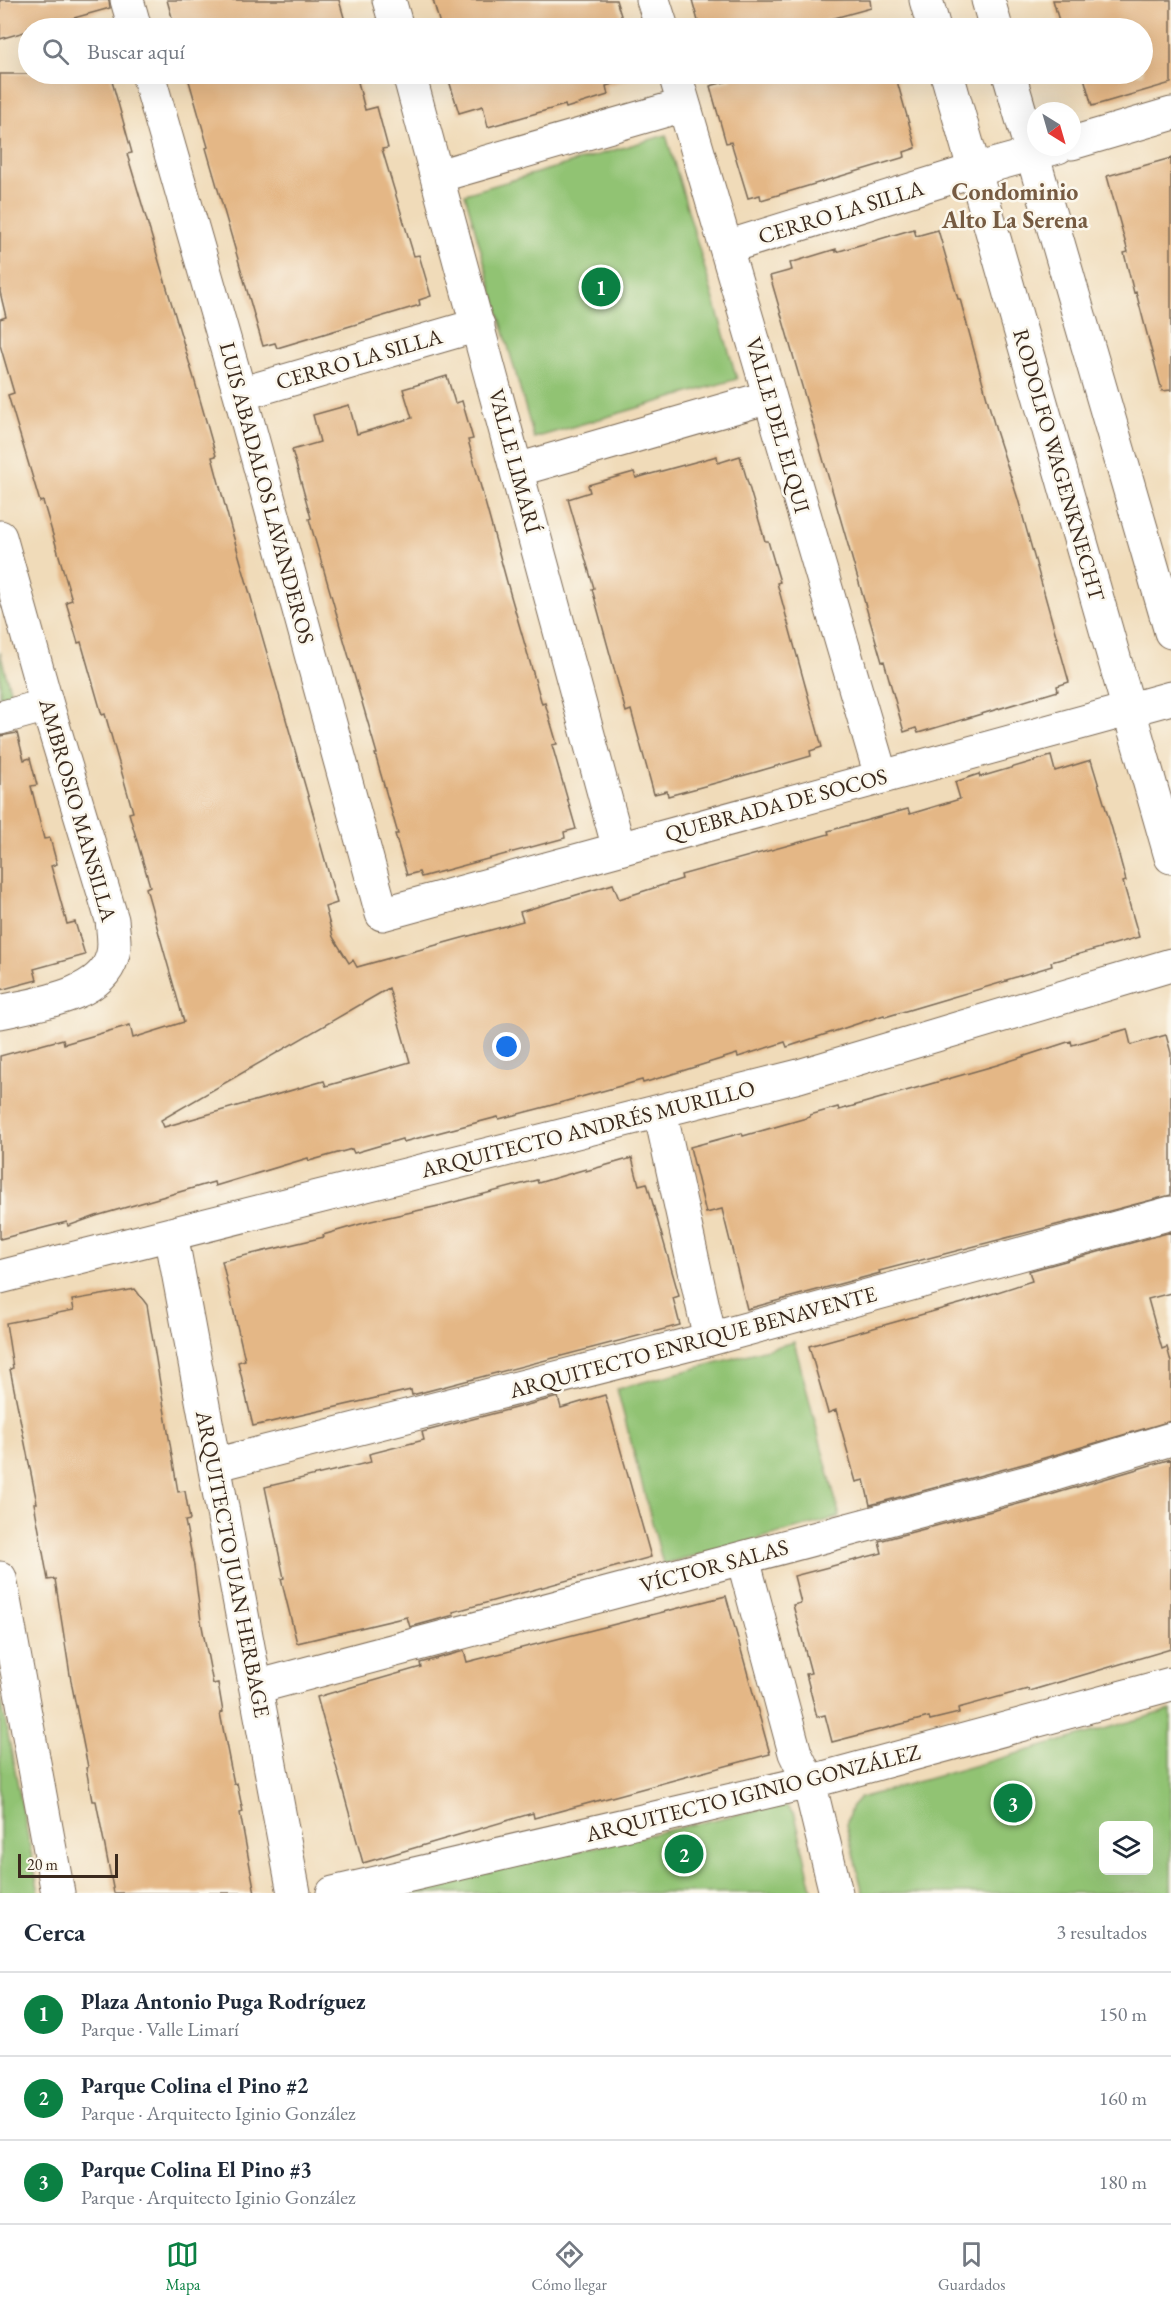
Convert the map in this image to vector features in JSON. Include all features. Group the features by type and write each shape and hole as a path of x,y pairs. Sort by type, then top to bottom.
{"street":[{"path":"127,0 132,18"},
{"path":"389,0 394,18"},
{"path":"653,0 659,18"},
{"path":"926,0 931,18"},
{"path":"988,0 993,18"},
{"name":"LUIS ABADALOS LAVANDEROS","path":"151,84 240,394 382,914"},
{"name":"VALLE LIMARÍ","path":"412,84 619,849"},
{"name":"VALLE DEL ELQUI","path":"678,84 881,776"},
{"name":"RODOLFO WAGENKNECHT","path":"950,84 1171,857"},
{"path":"1014,84 1027,113"},
{"path":"438,176 684,105"},
{"path":"1081,140 1171,114"},
{"name":"CERRO LA SILLA","path":"727,247 1027,156"},
{"path":"1046,156 1171,632"},
{"name":"CERRO LA SILLA","path":"240,394 478,325"},
{"path":"517,470 769,398"},
{"name":"AMBROSIO MANSILLA","path":"0,537 47,705 112,920 114,942 112,958 103,973 80,990 65,997 0,1012"},
{"name":"QUEBRADA DE SOCOS","path":"382,914 1171,698"},
{"path":"0,718 47,705"},
{"name":"ARQUITECTO ANDRÉS MURILLO","path":"0,1277 799,1076 1171,965"},
{"path":"660,1111 710,1339"},
{"name":"ARQUITECTO ENRIQUE BENAVENTE","path":"214,1465 710,1339 1171,1214"},
{"name":"ARQUITECTO JUAN HERBAGE","path":"171,1234 294,1893"},
{"name":"VÍCTOR SALAS","path":"256,1687 1032,1481 1171,1439"},
{"path":"743,1558 795,1754 809,1782 836,1893"},
{"path":"0,1578 58,1893"},
{"name":"ARQUITECTO IGINIO GONZÁLEZ","path":"333,1893 809,1782 1171,1684"}],"green space":[{"path":"666,135 737,379 534,438 465,194"},
{"path":"0,652 11,694 0,697"},
{"path":"794,1342 840,1517 663,1564 617,1389"},
{"path":"0,1694 39,1893 0,1893"},
{"path":"1171,1710 1171,1893 863,1893 846,1825 851,1808 860,1798"},
{"path":"778,1805 787,1807 795,1815 813,1893 395,1893"}],"building":[{"path":"0,0 109,0 110,8 74,18 18,18 18,34 0,39"},
{"path":"167,0 339,0 344,18 172,18"},
{"path":"433,0 616,0 622,18 438,18"},
{"path":"692,0 870,0 871,8 834,18 697,18"},
{"path":"1053,0 1171,0 1171,83 1092,106 1086,84 1153,84 1153,18 1058,18"},
{"path":"0,74 18,74 18,84 113,84 132,153 127,154 216,456 212,457 231,528 337,903 325,907 333,937 349,963 353,960 357,967 523,921 520,912 613,884 619,899 682,879 681,875 829,834 828,831 908,809 910,814 960,799 955,782 1051,756 1055,771 1091,760 1112,829 1126,881 1123,882 1139,937 1051,962 1052,966 1007,981 885,1017 884,1015 787,1047 785,1042 643,1083 642,1080 499,1119 498,1117 403,1142 402,1139 354,1153 352,1149 309,1161 308,1158 215,1186 214,1182 68,1226 67,1222 0,1239 0,1056 63,1039 64,1044 130,1025 133,1038 184,1022 146,888 150,886 129,813 133,812 105,714 102,715 81,642 78,643 66,602 72,600 43,501 40,502 8,395 14,393 0,345 0,319 6,317 0,292","holes":["389,988 410,1062 326,1086 324,1081 164,1127 161,1120"]},
{"path":"190,84 358,84 365,110 377,107 388,148 382,149 414,256 419,255 431,296 419,300 420,305 277,348 275,343 263,346 206,148 208,147"},
{"path":"450,84 613,84 606,86 608,95 488,127 483,106 459,113"},
{"path":"717,84 898,84 916,148 904,152 905,157 761,200 760,195 748,198 731,142 726,143 710,86"},
{"path":"1171,158 1171,390 1162,391 1136,292 1134,293 1124,253 1128,252 1107,176"},
{"path":"914,229 916,236 938,230 1018,499 1069,682 1057,686 1058,691 918,733 916,728 904,732 770,276 792,270 790,263"},
{"path":"447,376 455,403 462,401 473,439 468,440 542,704 545,703 557,744 552,745 576,829 564,832 565,838 421,877 419,872 407,875 375,754 377,754 309,519 311,518 292,450 320,442 313,415 349,405 357,434 412,418 403,389"},
{"path":"717,456 718,463 740,456 765,541 768,541 780,582 777,583 822,747 810,751 811,756 756,772 668,796 667,791 654,794 631,710 626,712 568,499 590,492 588,485 634,472 636,478"},
{"path":"17,733 24,760 30,758 37,785 31,786 44,839 50,838 57,864 51,866 67,924 75,922 85,955 34,969 37,980 0,990 0,736"},
{"path":"1127,1029 1131,1045 1166,1035 1171,1053 1171,1195 879,1271 880,1273 747,1309 722,1209 706,1213 690,1147 742,1133 743,1136 838,1107 839,1110 997,1065 1071,1041 1072,1045"},
{"path":"632,1158 639,1185 647,1183 679,1296 673,1298 680,1325 412,1395 411,1390 253,1426 238,1362 245,1360 222,1261 324,1237 323,1235 371,1221 537,1180 538,1183"},
{"path":"1171,1232 1171,1293 1148,1299 1162,1349 1167,1347 1171,1362 1171,1421 870,1505 864,1480 856,1482 836,1410 828,1413 809,1346 963,1303 1032,1281 1029,1271"},
{"path":"135,1289 147,1305 178,1492 185,1491 190,1520 185,1521 201,1621 213,1684 218,1683 223,1712 220,1713 234,1784 237,1783 243,1812 240,1813 255,1893 114,1893 96,1801 92,1801 55,1579 48,1580 34,1503 37,1503 10,1369 13,1368 6,1323 74,1310 72,1300"},
{"path":"605,1395 651,1557 453,1612 454,1615 410,1627 407,1617 297,1643 281,1579 284,1578 265,1487 371,1462 369,1454 424,1440 422,1432 558,1397 561,1408"},
{"path":"1171,1459 1171,1649 1029,1691 1028,1689 958,1708 959,1713 930,1720 929,1717 832,1742 825,1715 817,1717 806,1674 811,1673 793,1605 801,1603 794,1576 882,1553 879,1541 1037,1499"},
{"path":"726,1596 770,1754 534,1818 533,1813 363,1863 317,1697 421,1667 420,1663 464,1651 467,1662"}],"place":[{"name":"Plaza Antonio Puga Rodríguez","path":"601,287"},
{"name":"Parque Colina El Pino #3","path":"1013,1803"},
{"name":"Parque Colina el Pino #2","path":"684,1854"}],"district":[{"name":"Condominio Alto La Serena","path":"1015,205"}]}
